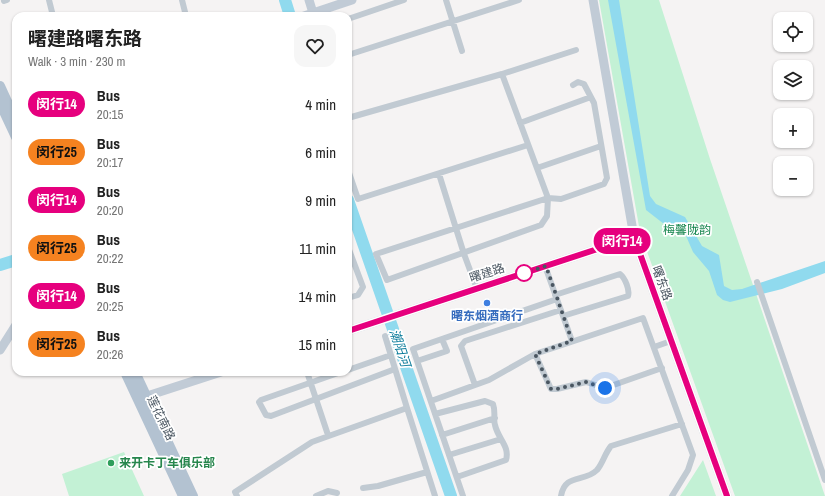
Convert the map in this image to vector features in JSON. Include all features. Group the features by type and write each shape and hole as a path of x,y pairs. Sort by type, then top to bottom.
{"main road":[{"path":"0,86 10,115"},
{"path":"0,103 10,115"},
{"name":"莲花南路","path":"128,376 142,398 193,496"},
{"name":"莲花南路","path":"137,376 142,398 183,496"}],"street":[{"path":"49,0 52,12"},
{"path":"182,0 185,12"},
{"path":"309,0 313,12"},
{"path":"316,12 352,0"},
{"path":"352,18 404,0"},
{"path":"446,0 462,51"},
{"path":"352,54 519,0"},
{"name":"曙东路","path":"593,0 634,237 727,496"},
{"path":"352,117 502,74 576,50"},
{"path":"502,74 548,198 547,216 541,225 464,254 387,280 376,254 548,198 561,199 604,184 607,178 594,103 584,84 578,82 573,85"},
{"path":"520,123 591,97"},
{"path":"352,182 358,199 528,145"},
{"path":"537,168 601,146"},
{"path":"439,174 464,254 477,288"},
{"name":"曙建路","path":"352,330 634,237"},
{"path":"352,260 362,287 358,295 352,297"},
{"path":"546,266 572,341"},
{"path":"464,496 413,349 620,274 623,276 629,292 628,296 562,313 465,342 461,346 475,385"},
{"path":"757,282 825,480"},
{"path":"431,401 489,380 535,354 643,318 691,448 692,462 672,496"},
{"path":"0,350 12,332"},
{"path":"385,336 435,496"},
{"path":"417,361 447,351 442,339"},
{"path":"654,347 671,341"},
{"path":"535,354 551,389 586,382 605,388 662,368"},
{"path":"352,369 391,356"},
{"path":"329,376 259,402 266,415 270,416 395,369"},
{"path":"142,398 209,376"},
{"path":"308,376 328,435"},
{"path":"436,414 485,401 493,404 495,418 494,423 508,450 506,460 457,477"},
{"path":"237,496 236,492 312,442 407,408"},
{"path":"442,435 495,418"},
{"path":"562,496 563,489 569,481 591,474 597,470 606,452 611,446 682,424"},
{"path":"449,455 502,439"},
{"path":"363,488 378,486 428,472"},
{"path":"316,496 328,491 338,493"}],"green space":[{"name":"梅馨陇韵","path":"599,0 659,0 710,159 825,496 735,496 640,232"},
{"name":"来开卡丁车俱乐部","path":"124,452 144,496 69,496 62,474"},
{"path":"703,460 716,496 680,496"}],"water":[{"path":"608,0 619,0 650,196 656,204 685,217 702,246 719,255 724,286 732,290 742,289 825,261 825,273 782,289 730,302 723,300 717,295 709,271 693,252 683,229 678,226 664,224 646,210"}],"waterway":[{"name":"潮阳河","path":"285,0 289,12"},
{"name":"潮阳河","path":"352,211 451,496"},
{"path":"0,265 12,261"}],"bus line":[{"name":"闵行14","path":"352,330 634,237 727,496"}],"place":[{"name":"曙东烟酒商行","path":"487,303"},
{"name":"来开卡丁车俱乐部","path":"111,463"}],"route":[{"path":"524,273 546,266 572,341 535,354 551,389 586,382 605,388"}]}
